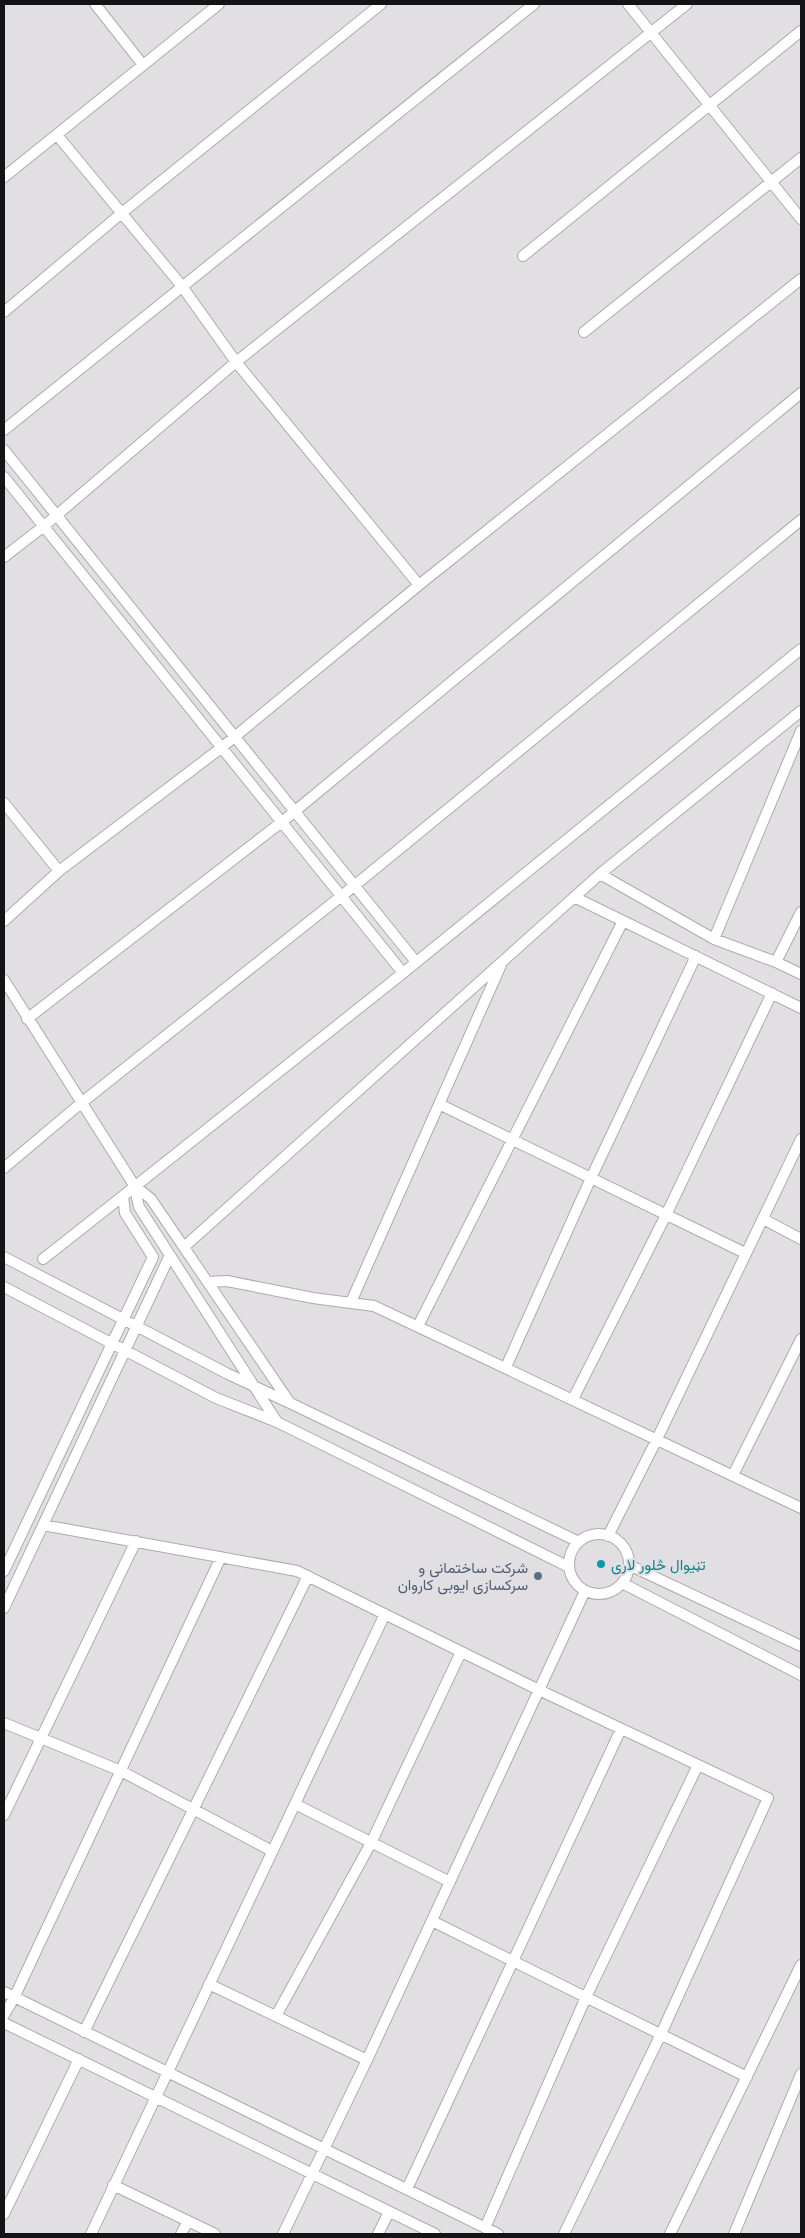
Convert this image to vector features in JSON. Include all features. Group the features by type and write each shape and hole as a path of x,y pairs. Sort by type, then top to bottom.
{"street":[{"path":"95,4 143,65"},
{"path":"4,177 219,4"},
{"path":"4,312 123,212 381,4"},
{"path":"4,430 181,285 534,4"},
{"path":"628,4 801,219"},
{"path":"4,557 56,516 236,362 687,4"},
{"path":"523,256 801,31"},
{"path":"58,135 181,285 236,362 419,585"},
{"path":"584,332 801,158"},
{"path":"4,921 60,870 222,748 419,585 801,278"},
{"path":"28,1019 282,821 801,393"},
{"path":"4,450 416,962"},
{"path":"4,477 403,973"},
{"path":"4,1168 80,1104 341,897 801,520"},
{"path":"43,1259 403,973 801,649"},
{"path":"184,1246 600,874 801,711"},
{"path":"714,939 801,731"},
{"path":"4,803 60,870"},
{"path":"600,874 714,939 776,962 801,974"},
{"path":"574,897 801,1008"},
{"path":"776,962 801,912"},
{"path":"418,1326 623,921"},
{"path":"506,1367 591,1178 696,956"},
{"path":"351,1302 504,960"},
{"path":"4,980 80,1104 134,1186 151,1200 290,1403"},
{"path":"573,1399 666,1215 772,993"},
{"path":"439,1104 745,1254"},
{"path":"608,1536 657,1439 801,1139"},
{"path":"134,1186 139,1208 277,1422"},
{"path":"4,1571 153,1257 125,1213 123,1196"},
{"path":"762,1219 801,1239"},
{"path":"4,1608 170,1255"},
{"path":"4,1257 254,1386 579,1542"},
{"path":"208,1282 227,1281 313,1298 374,1306 801,1508"},
{"path":"4,1287 216,1398 277,1422 569,1567"},
{"path":"734,1475 801,1339"},
{"path":"43,1525 297,1571 539,1690 768,1798 661,2034 564,2234"},
{"path":"589,1536 608,1536 623,1546 629,1565 622,1584 605,1594 586,1591 577,1585 569,1567 570,1557 579,1542 589,1536"},
{"path":"4,1815 136,1542"},
{"path":"4,2015 14,1998 221,1557"},
{"path":"629,1565 801,1646"},
{"path":"84,2032 308,1576"},
{"path":"622,1584 801,1675"},
{"path":"283,2234 367,2060 586,1591"},
{"path":"91,2234 112,2185 385,1614"},
{"path":"276,2016 371,1843 461,1652"},
{"path":"4,1723 40,1740 120,1771 272,1851"},
{"path":"407,2189 621,1729"},
{"path":"485,2228 586,1997 698,1765"},
{"path":"295,1804 450,1882"},
{"path":"432,1921 747,2077"},
{"path":"670,2234 801,1965"},
{"path":"209,1984 367,2060"},
{"path":"4,1992 498,2234"},
{"path":"4,2023 435,2234"},
{"path":"4,2214 79,2059"},
{"path":"734,2234 800,2079"},
{"path":"112,2185 214,2234"},
{"path":"378,2234 389,2212"},
{"path":"181,2234 188,2221"}],"place":[{"name":"تڼیوال څلور لاری","path":"601,1564"},
{"name":"شرکت ساختمانی و سرکسازی ایوبی کاروان","path":"538,1576"}]}
